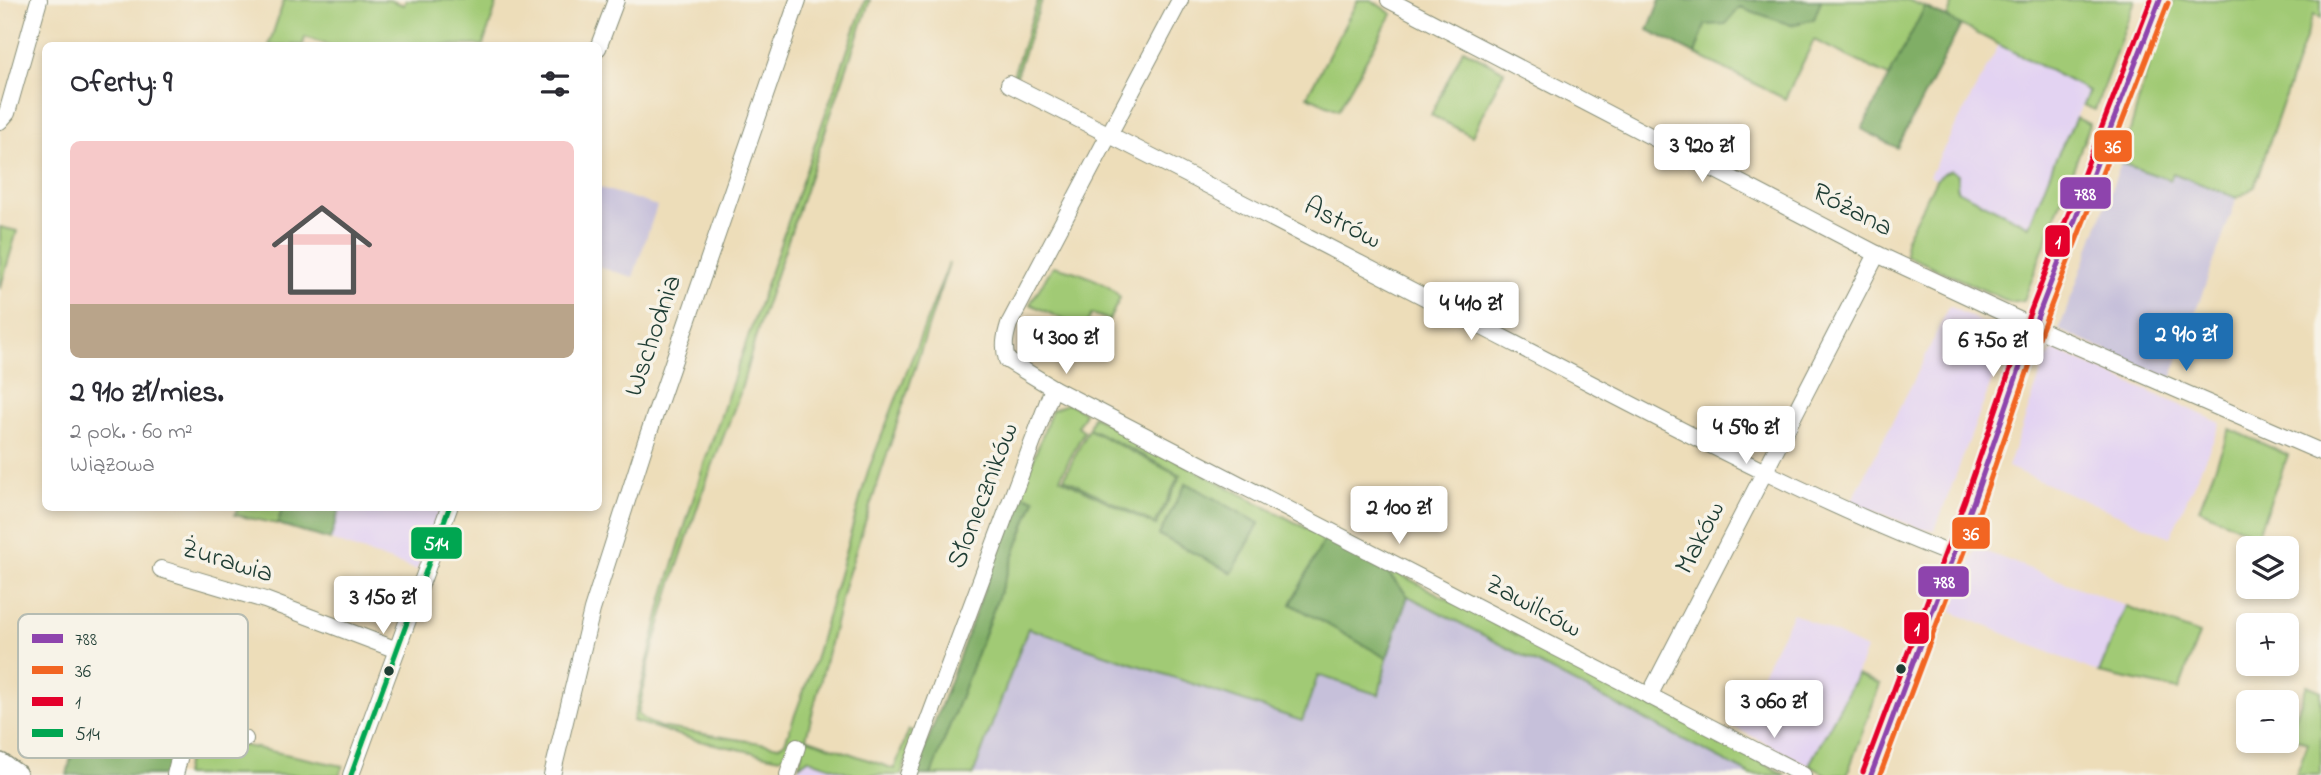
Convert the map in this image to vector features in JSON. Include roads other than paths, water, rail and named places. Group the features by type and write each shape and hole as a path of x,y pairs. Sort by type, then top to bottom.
{"main road":[{"path":"1871,775 1954,555 2034,326 2160,0"},
{"path":"0,764 16,775"}],"street":[{"path":"0,121 7,113 39,0"},
{"path":"600,42 616,0"},
{"name":"Wschodnia","path":"552,775 596,598 647,438 798,0"},
{"path":"1053,388 1007,360 1005,336 1180,0"},
{"name":"Różana","path":"1389,0 1877,254 2321,452"},
{"name":"Astrów","path":"1009,84 1763,473 1853,515 1954,555"},
{"name":"Maków","path":"1649,696 1877,254"},
{"name":"Zawilców","path":"1053,388 1803,775"},
{"name":"Słoneczników","path":"908,775 1053,388"},
{"path":"351,775 448,511"},
{"name":"Żurawia","path":"161,569 265,600 397,650"},
{"path":"788,775 797,747"},
{"path":"175,775 179,758"}]}
